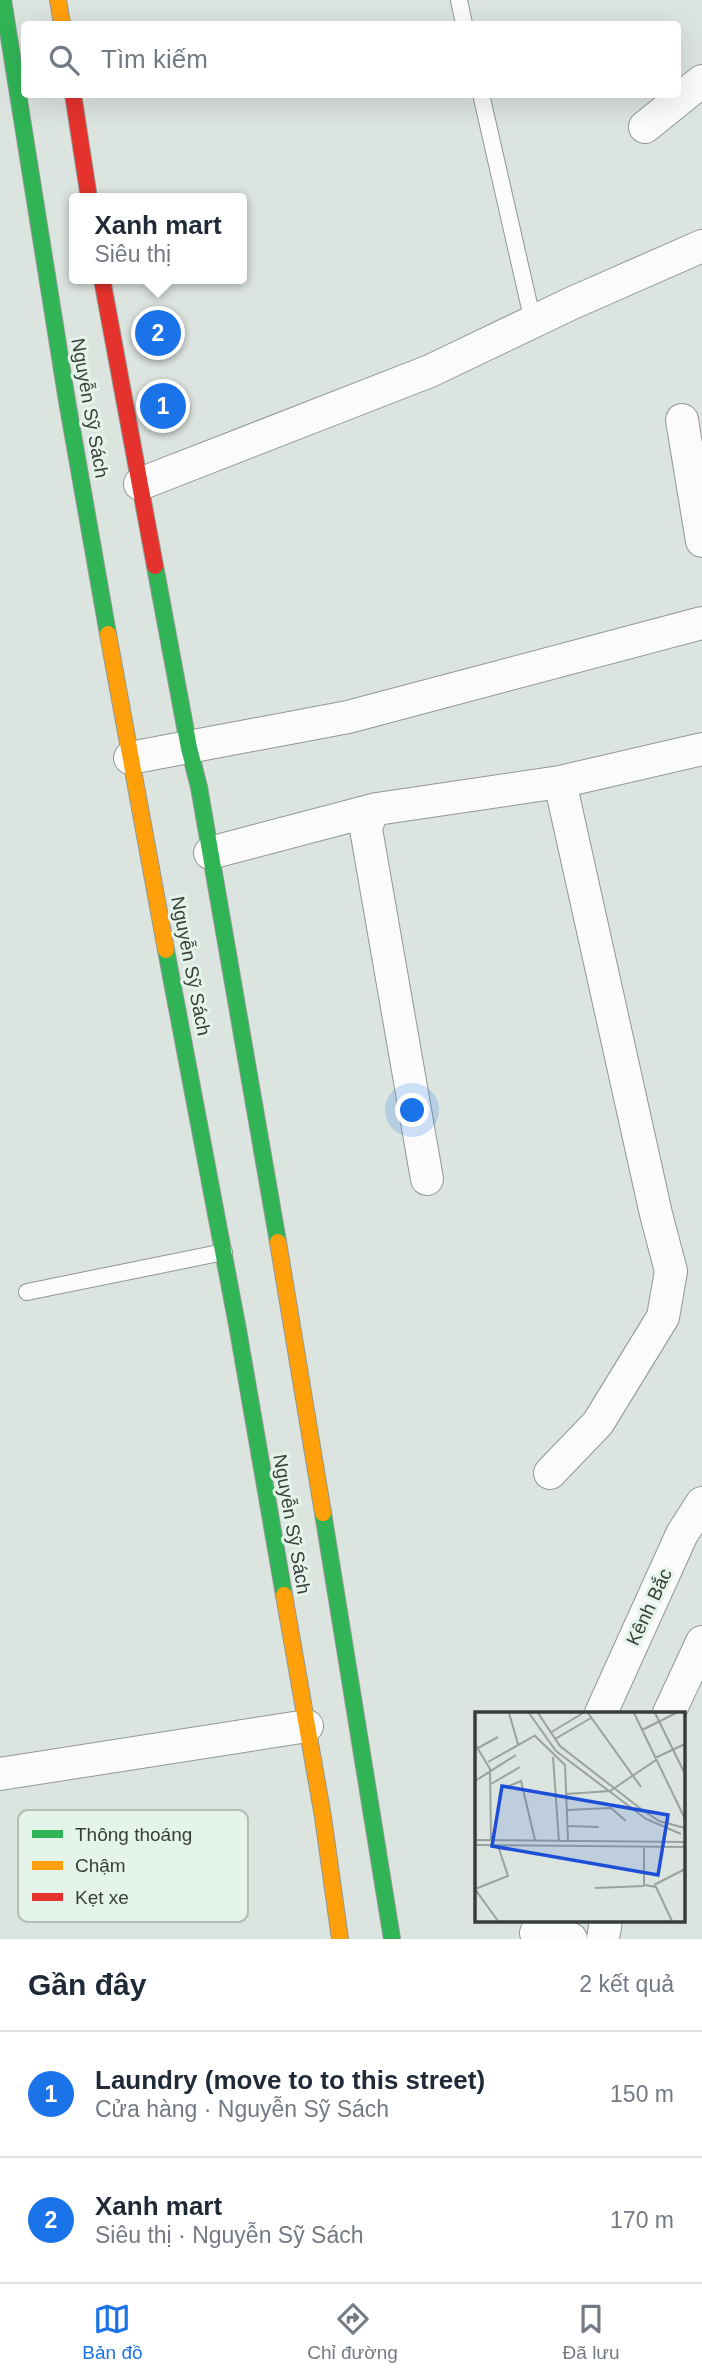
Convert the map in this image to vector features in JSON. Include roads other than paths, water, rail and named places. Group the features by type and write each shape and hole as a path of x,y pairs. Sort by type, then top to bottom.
{"main road":[{"name":"Nguyễn Sỹ Sách","path":"3,0 7,70 64,340 131,758 224,1252 245,1329 243,1368 307,1726 325,1794 340,1939"},
{"path":"58,0 62,21"},
{"path":"74,98 88,193"},
{"name":"Nguyễn Sỹ Sách","path":"102,284 104,333 140,484 189,748 199,787 362,1786 393,1939"}],"street":[{"path":"681,98 702,81"},
{"path":"645,127 681,98"},
{"path":"140,484 430,372 702,246"},
{"path":"682,420 702,541"},
{"path":"131,758 348,717 702,623"},
{"path":"210,853 377,809 560,782 702,748"},
{"path":"550,1473 598,1423 663,1317 671,1270 656,1214 560,782"},
{"path":"377,809 370,816 366,829 427,1179"},
{"name":"Kênh Bắc","path":"601,1712 682,1534 702,1503"},
{"path":"669,1712 702,1642"},
{"path":"0,1774 307,1726"},
{"path":"536,1931 571,1939"}],"lane":[{"path":"459,0 463,21"},
{"path":"482,98 533,322"},
{"path":"27,1292 224,1252"}],"place":[{"name":"Xanh mart","path":"158,333"},
{"name":"Laundry (move to to this street)","path":"163,406"}]}
